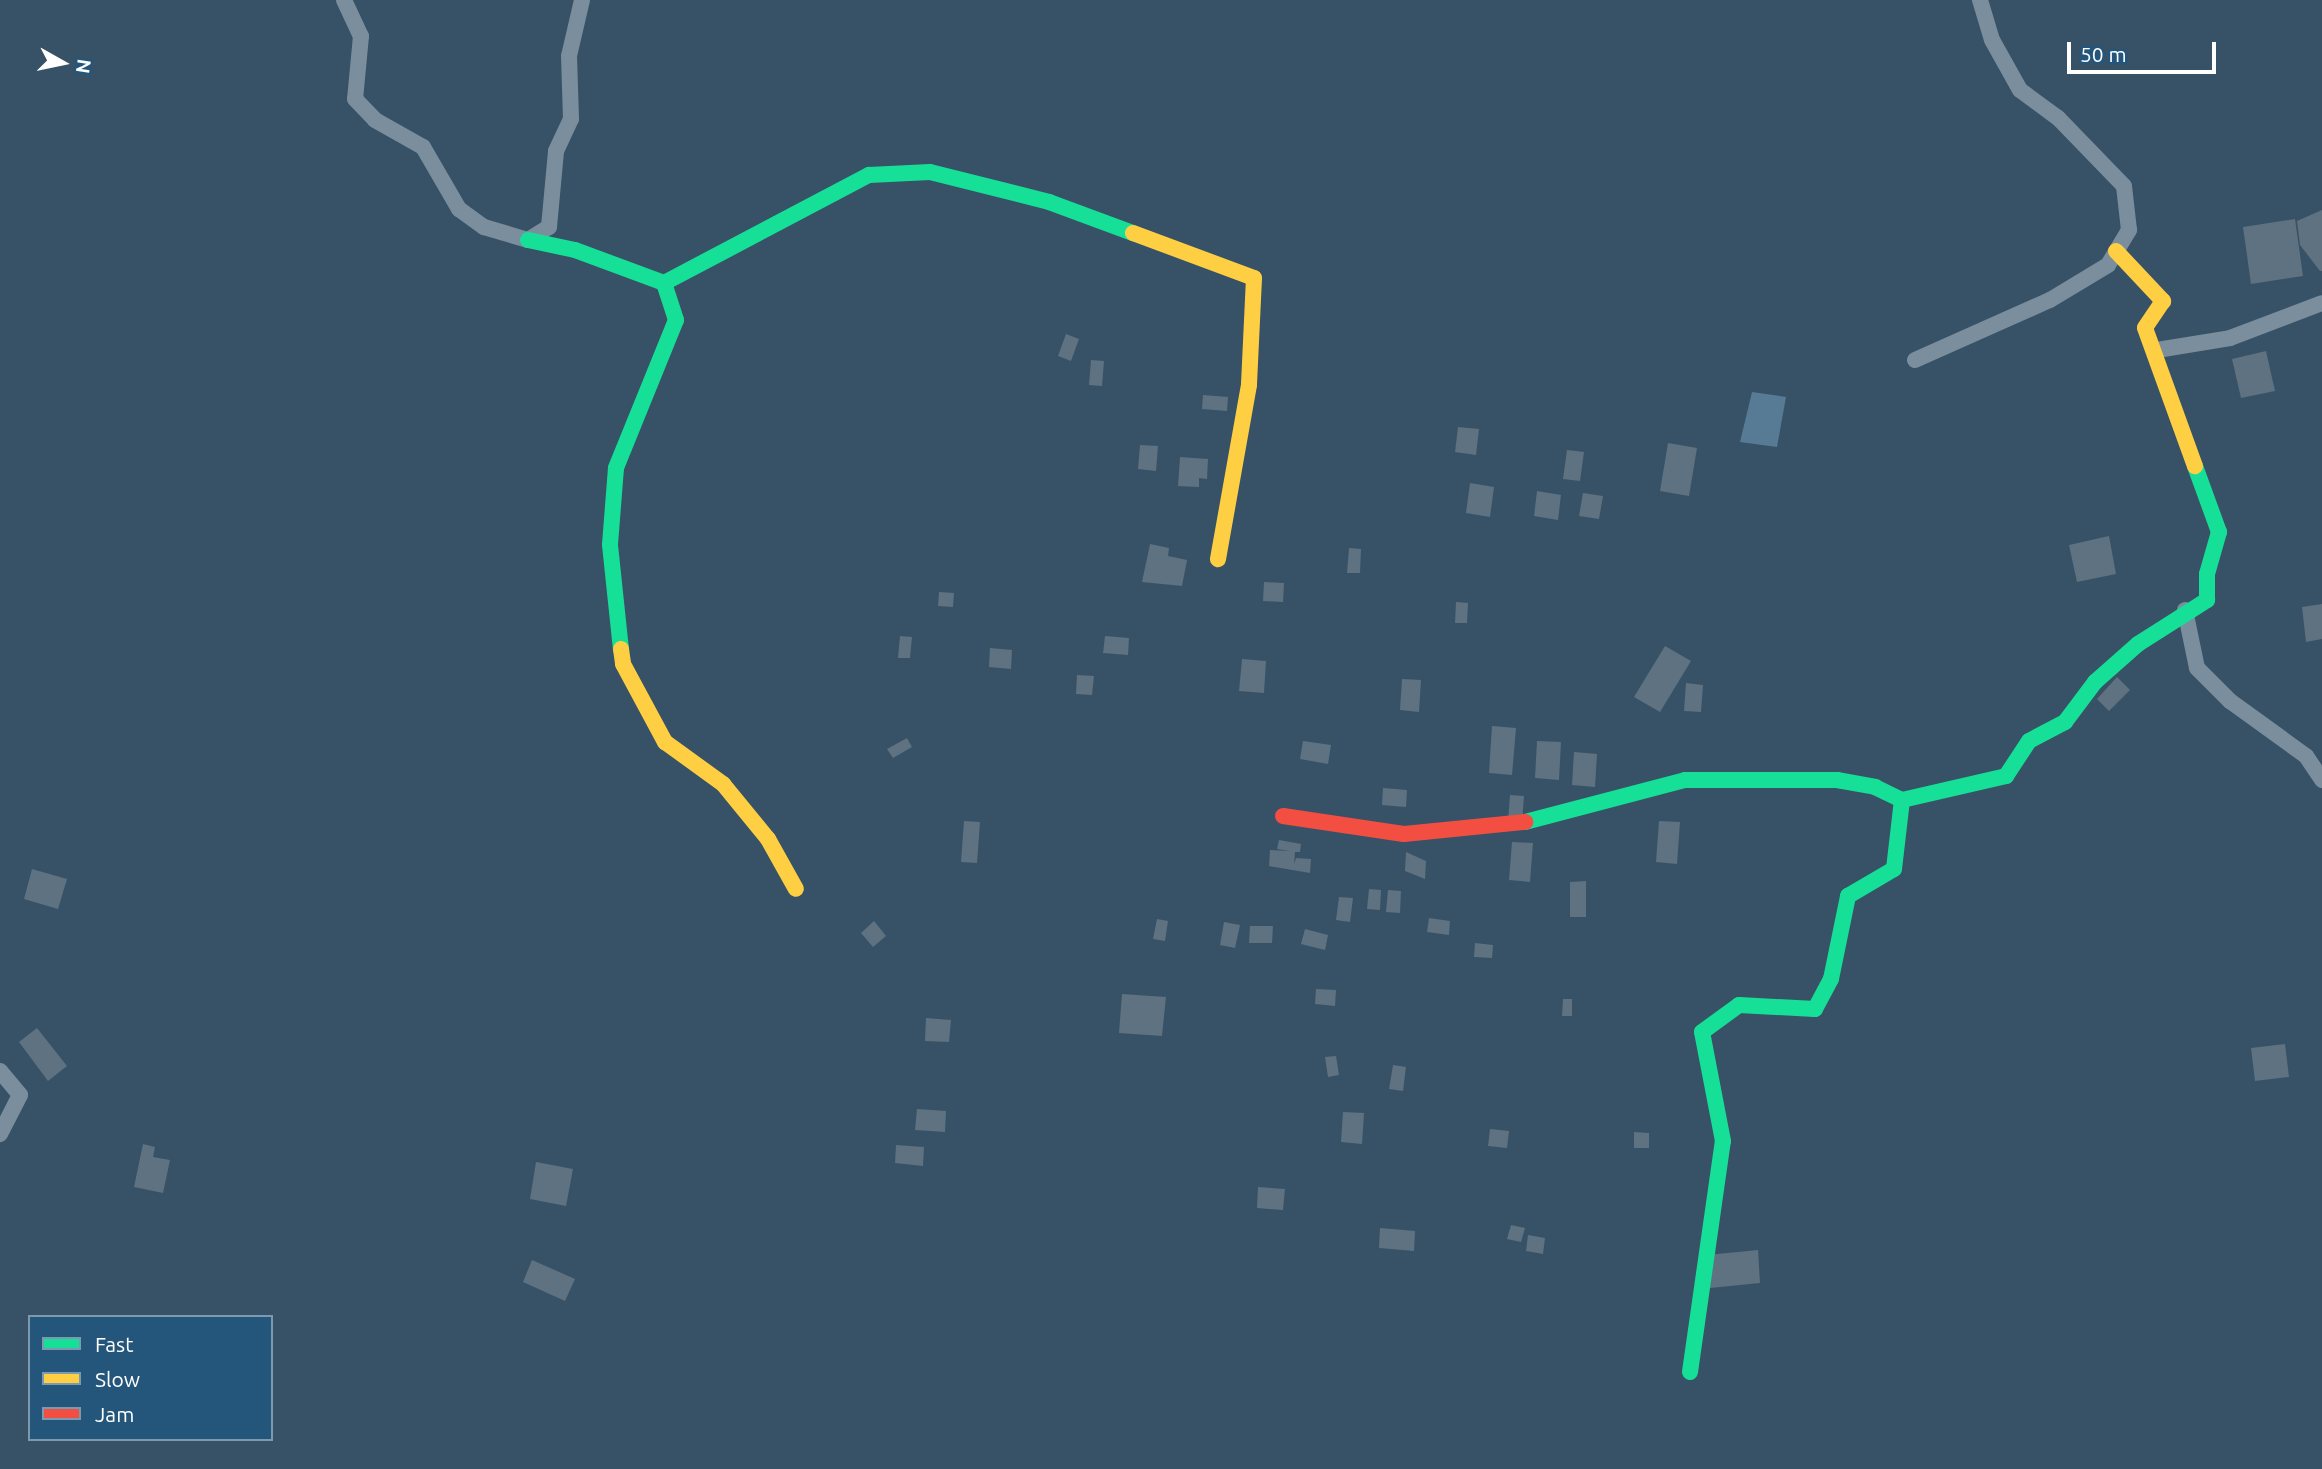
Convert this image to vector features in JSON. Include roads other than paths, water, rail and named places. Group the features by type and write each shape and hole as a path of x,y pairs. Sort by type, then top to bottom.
{"street":[{"path":"344,0 361,36 355,99 375,120 423,147 459,209 484,227 575,250 664,283 869,175 930,172 1049,202 1254,278 1249,385 1218,559"},
{"path":"528,240 549,227 556,151 571,119 569,56 582,0"},
{"path":"1915,360 2050,300 2108,265 2129,230 2124,186 2058,118 2020,90 1992,40 1980,0"},
{"path":"1283,816 1404,834 1507,827 1685,780 1838,780 1875,788 1902,800 2006,776 2029,741 2065,722 2095,682 2185,610 2207,600 2207,574 2219,532 2145,328 2163,301 2116,251"},
{"path":"664,283 676,320 616,468 610,545 623,664 665,743 723,784 768,839 796,889"},
{"path":"2157,350 2230,338 2322,303"},
{"path":"2185,610 2197,668 2230,701 2306,756 2322,780"},
{"path":"1690,1372 1723,1141 1702,1032 1739,1005 1815,1009 1830,979 1848,896 1894,869 1902,800"},
{"path":"0,1071 20,1095 0,1135"}],"water":[{"path":"1752,392 1786,397 1777,447 1740,442"}]}
